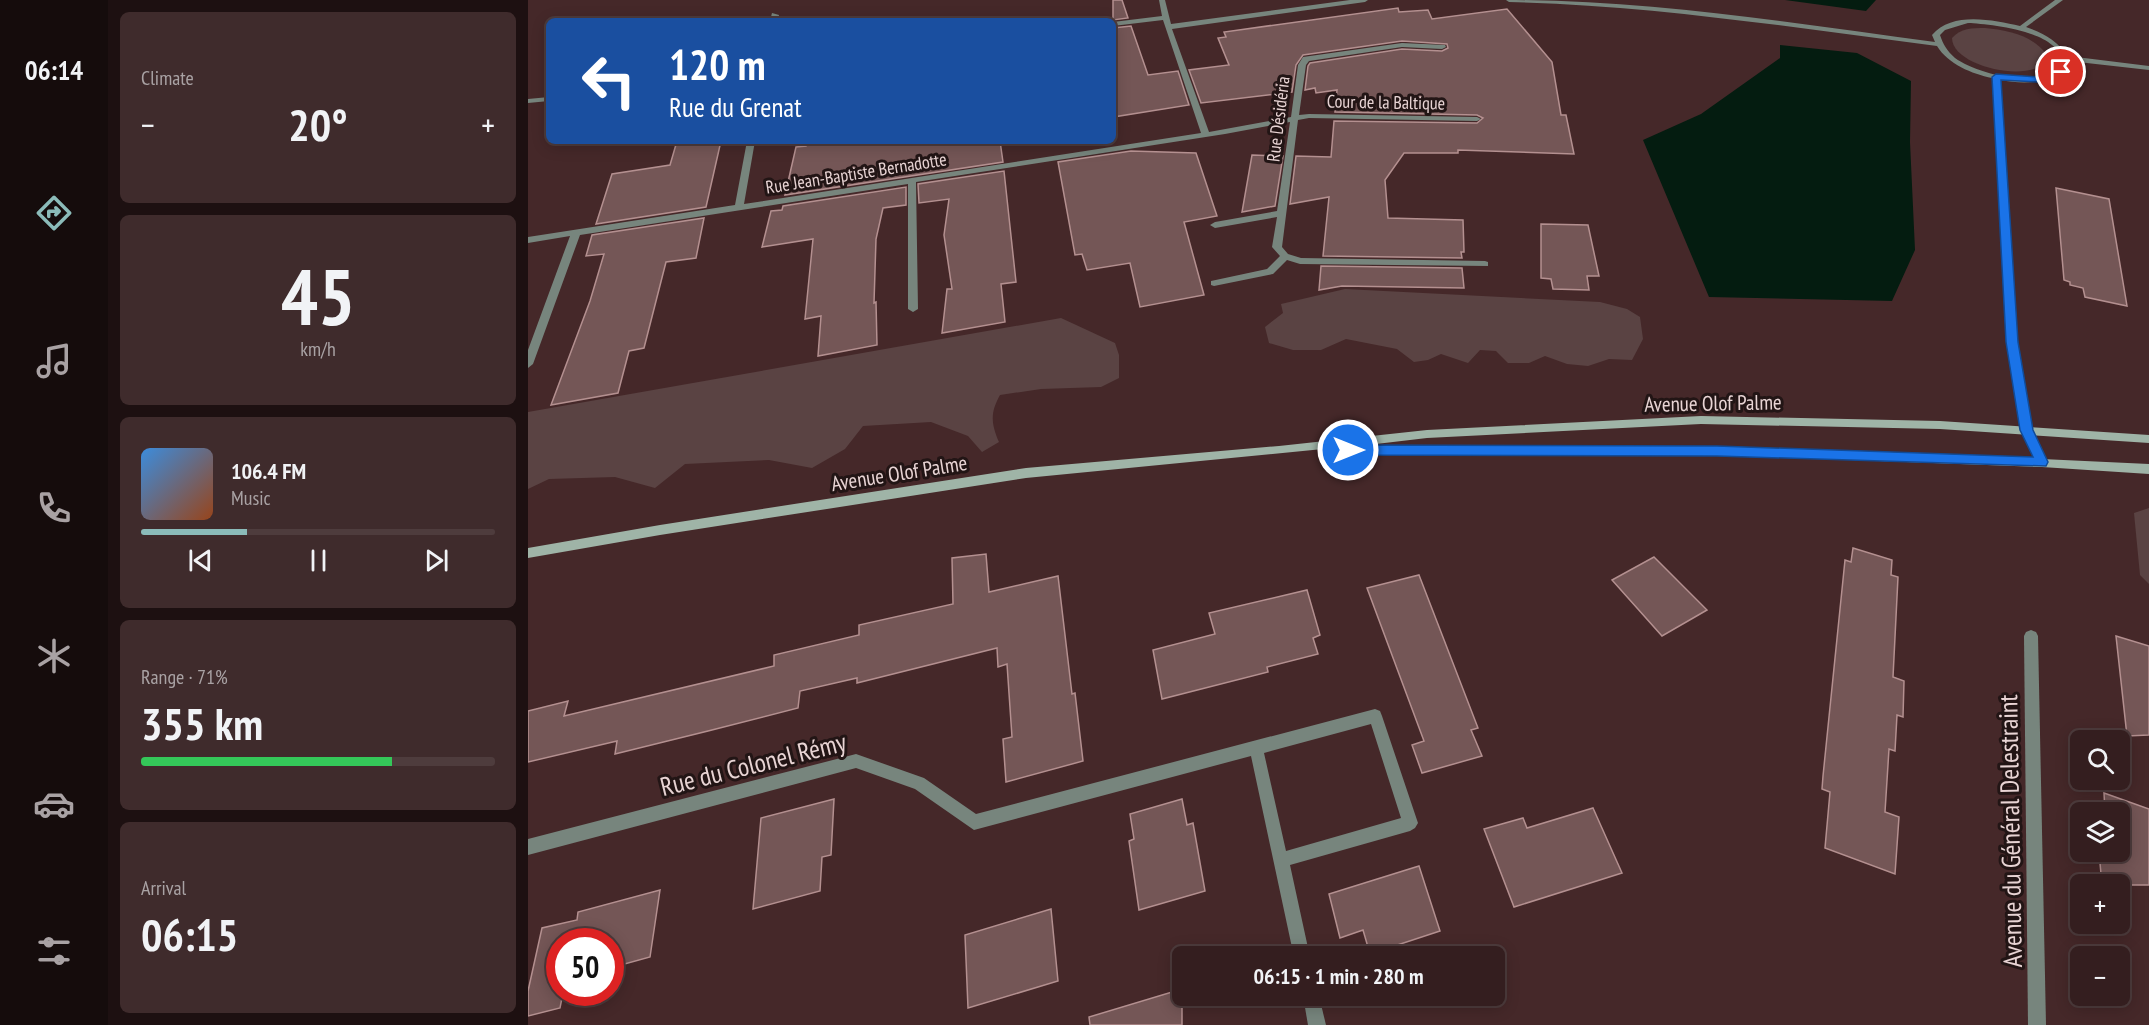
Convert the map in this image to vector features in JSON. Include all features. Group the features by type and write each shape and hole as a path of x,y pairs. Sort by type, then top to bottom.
{"main road":[{"name":"Avenue Olof Palme","path":"528,553 1026,473 1427,434 1701,420 1940,424 2149,439"},
{"name":"Avenue Olof Palme","path":"1279,450 1717,451 2042,462 2149,469"}],"street":[{"path":"1162,0 1168,27 1206,135"},
{"path":"1168,27 1365,0"},
{"path":"1509,0 1561,1 1736,18 1937,44"},
{"path":"2021,28 2060,0"},
{"path":"1116,24 1166,18"},
{"path":"1985,21 2021,28 2050,42 2065,58 2066,65 2061,72 2052,76 2019,80 1996,77 1957,62 1944,53 1937,44 1936,35 1942,28 1953,23 1985,21"},
{"name":"Rue Désidéria","path":"1285,256 1277,247 1302,65 1306,59 1402,45 1442,46"},
{"path":"2065,58 2149,68"},
{"path":"1996,77 2012,342 2026,430 2042,462"},
{"path":"528,101 546,99"},
{"name":"Cour de la Baltique","path":"1295,118 1309,116 1477,119"},
{"name":"Rue Jean-Baptiste Bernadotte","path":"528,240 1206,135 1295,118"},
{"path":"739,208 751,144"},
{"path":"912,180 912,309"},
{"path":"1215,225 1282,213"},
{"path":"528,364 576,232"},
{"path":"1214,283 1270,272 1285,256 1300,261 1485,264"},
{"name":"Avenue du Général Delestraint","path":"2031,636 2037,1025"},
{"name":"Rue du Colonel Rémy","path":"528,847 856,761 919,783 974,822 1375,716 1410,823 1281,860"},
{"path":"1256,748 1300,946"},
{"path":"1313,1006 1317,1025"}],"shaded area":[{"path":"1785,0 1876,0 1866,11"},
{"path":"1985,28 2010,32 2034,42 2046,54 2047,60 2039,67 2026,71 1994,69 1965,57 1955,48 1952,38 1959,32"},
{"path":"1780,45 1857,53 1911,81 1910,142 1915,250 1892,301 1709,297 1643,140 1701,114 1780,58"},
{"path":"1345,289 1600,302 1627,309 1640,317 1643,339 1632,360 1609,359 1588,366 1567,364 1545,356 1529,363 1508,363 1496,351 1480,350 1468,363 1441,354 1428,360 1414,362 1397,349 1346,339 1321,350 1293,350 1269,343 1265,327 1283,313 1281,304"},
{"path":"1061,318 1115,343 1119,355 1119,378 1101,387 1041,389 1000,395 994,407 993,418 999,442 982,452 968,436 931,422 863,426 845,449 812,468 769,460 685,464 655,488 615,477 549,479 528,489 528,412"},
{"path":"2149,508 2149,584 2140,575 2134,513"}],"building":[{"path":"1113,0 1122,0 1128,18 1113,18"},
{"path":"1398,8 1399,12 1428,10 1432,19 1507,9 1552,62 1561,115 1566,115 1574,154 1458,150 1458,153 1404,153 1385,180 1388,218 1463,220 1464,252 1461,252 1462,258 1323,256 1329,197 1290,204 1296,156 1331,157 1334,121 1477,123 1483,118 1477,115 1335,112 1337,90 1316,93 1315,88 1305,90 1308,66 1310,63 1402,49 1442,51 1448,48 1447,44 1402,41 1303,55 1296,65 1292,92 1201,103 1189,70 1229,65 1218,38 1226,37 1224,32"},
{"path":"1131,26 1148,75 1178,71 1189,105 1116,117 1116,28"},
{"path":"676,144 720,144 706,207 596,224 612,174 670,165"},
{"path":"806,144 1000,144 1003,162 785,195 796,147 806,146"},
{"path":"1131,151 1196,153 1217,216 1184,222 1204,295 1140,307 1130,263 1087,270 1082,254 1075,255 1058,162"},
{"path":"1252,155 1283,156 1275,206 1242,212"},
{"path":"1004,171 1016,282 1001,284 1005,322 942,333 947,289 952,289 944,235 949,199 919,203 918,184"},
{"path":"906,187 906,205 883,208 876,239 874,303 876,302 877,345 818,356 821,316 805,319 813,239 762,247 771,211 782,210 783,206"},
{"path":"2056,188 2109,199 2127,306 2085,297 2083,288 2070,285 2070,282 2064,280"},
{"path":"704,218 696,258 666,262 644,348 629,351 618,393 551,405 590,301 604,254 586,256 592,235"},
{"path":"1541,224 1588,225 1599,276 1587,276 1589,290 1553,289 1551,279 1541,278"},
{"path":"1321,266 1462,268 1464,288 1342,286 1319,290"},
{"path":"1853,548 1892,560 1891,575 1898,577 1893,677 1904,681 1903,717 1897,715 1895,751 1889,749 1885,812 1899,817 1895,874 1825,848 1830,792 1822,789 1823,776 1845,560 1851,562"},
{"path":"986,554 989,592 1058,576 1072,694 1075,693 1083,761 1006,782 1003,739 1012,737 1007,664 998,667 997,648 857,683 857,678 800,691 798,708 615,754 617,741 528,762 528,711 568,701 564,716 774,666 774,655 859,635 859,625 953,604 952,558"},
{"path":"1654,557 1707,610 1662,636 1612,580"},
{"path":"1419,575 1478,728 1471,730 1482,756 1422,773 1412,745 1424,741 1367,588"},
{"path":"1307,590 1320,635 1313,638 1318,654 1267,667 1268,672 1162,699 1153,650 1215,634 1209,613"},
{"path":"2116,636 2149,646 2149,735 2130,736 2130,730 2126,730"},
{"path":"2104,793 2129,802 2104,802"},
{"path":"834,799 831,855 822,857 820,891 753,909 761,818"},
{"path":"1182,799 1187,825 1193,823 1205,891 1139,910 1129,841 1134,839 1130,814"},
{"path":"2130,802 2149,809 2149,885 2130,885 2130,874 2101,874 2100,862 2130,862"},
{"path":"1593,808 1622,873 1514,907 1484,829 1523,818 1527,828"},
{"path":"1419,866 1440,931 1394,946 1368,946 1363,930 1340,938 1329,894"},
{"path":"660,890 650,957 624,964 624,928 546,928 546,1006 560,1006 560,1008 528,1016 528,991 542,928 577,920 578,912"},
{"path":"1051,909 1058,981 968,1008 965,935"},
{"path":"1172,992 1172,1006 1182,1006 1182,1025 1090,1025 1089,1017"}],"route":[{"path":"1348,450 1717,451 2042,462 2026,430 2012,342 1996,77 2019,80 2039,79 2061,72"}]}
